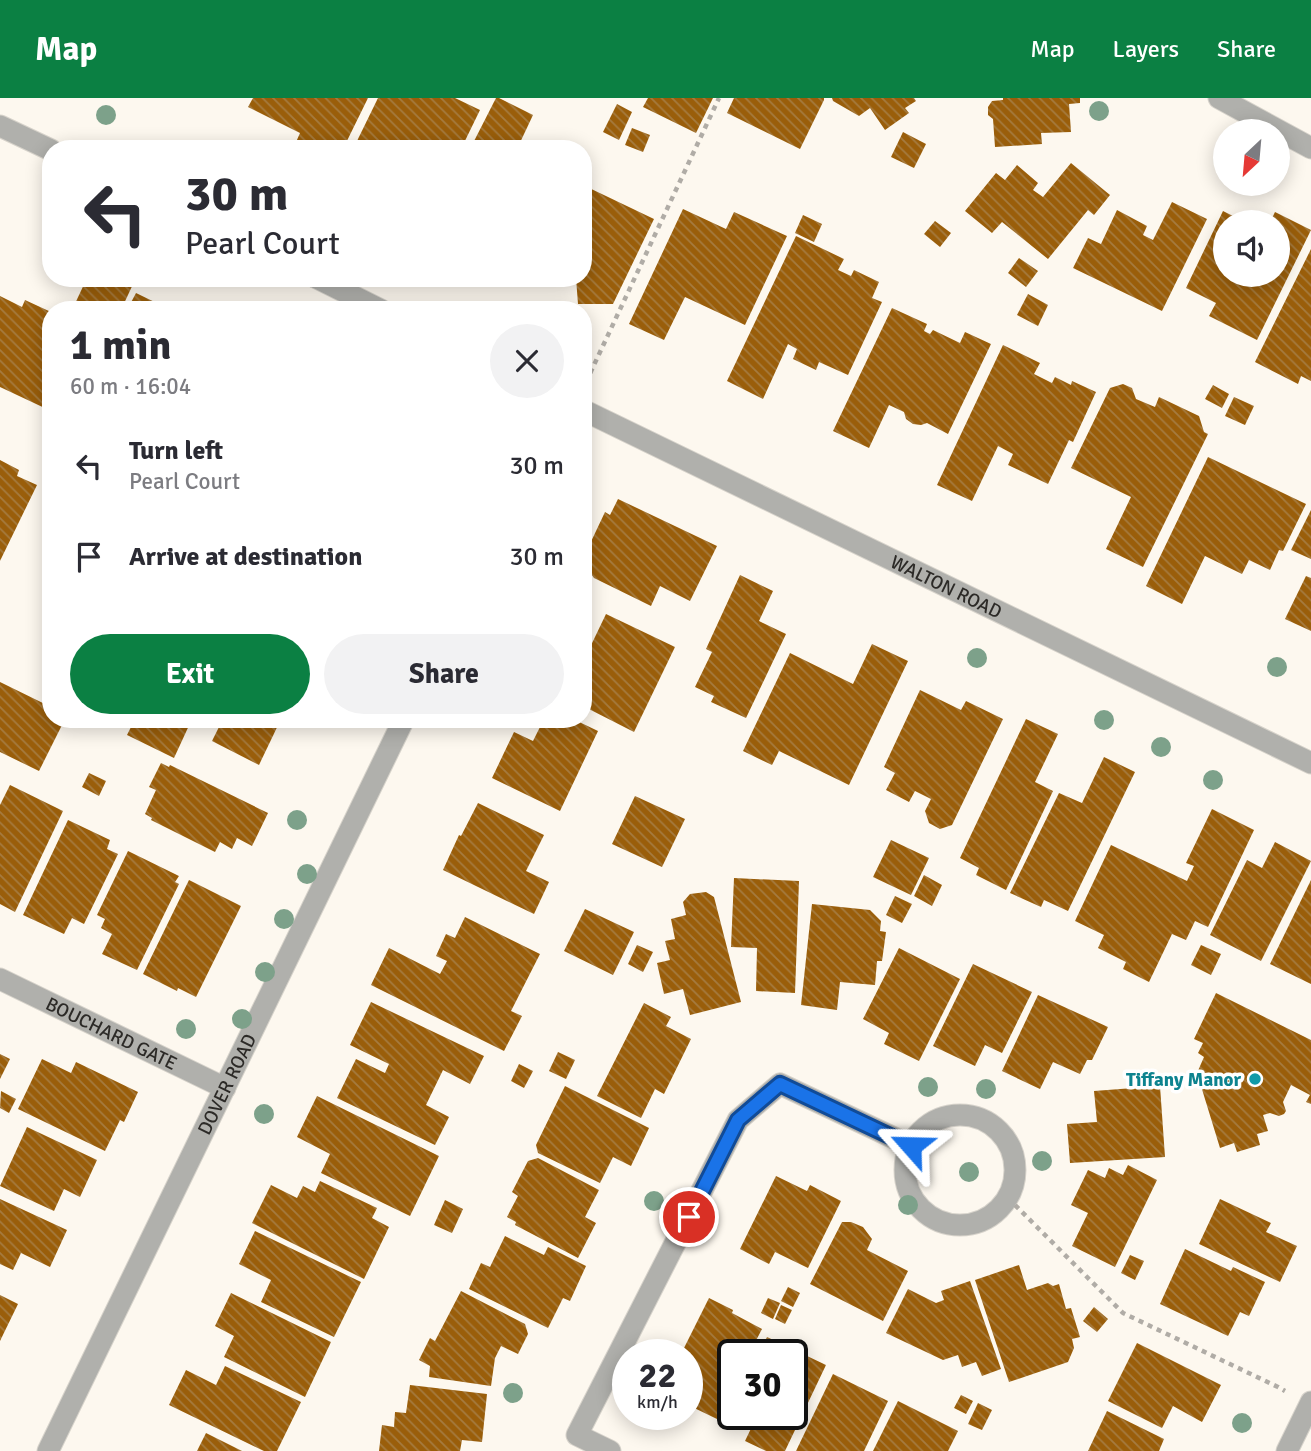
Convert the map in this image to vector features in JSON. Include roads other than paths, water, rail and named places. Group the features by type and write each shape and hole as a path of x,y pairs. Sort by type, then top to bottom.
{"street":[{"path":"1219,98 1311,148"},
{"path":"0,125 42,146"},
{"path":"335,287 362,301"},
{"name":"WALTON ROAD","path":"592,414 1311,763"},
{"name":"DOVER ROAD","path":"48,1451 400,728"},
{"name":"BOUCHARD GATE","path":"0,979 225,1088"},
{"path":"610,1451 577,1435 738,1120 780,1084 911,1146"},
{"path":"953,1116 971,1116 988,1123 1002,1134 1011,1149 1016,1167 1008,1198 998,1211 984,1220 969,1224 936,1220 922,1210 911,1196 906,1179 906,1162 911,1146 922,1131 936,1121 953,1116"},
{"path":"1287,1451 1310,1405"}],"place":[{"name":"Tiffany Manor","path":"1255,1079"}]}
